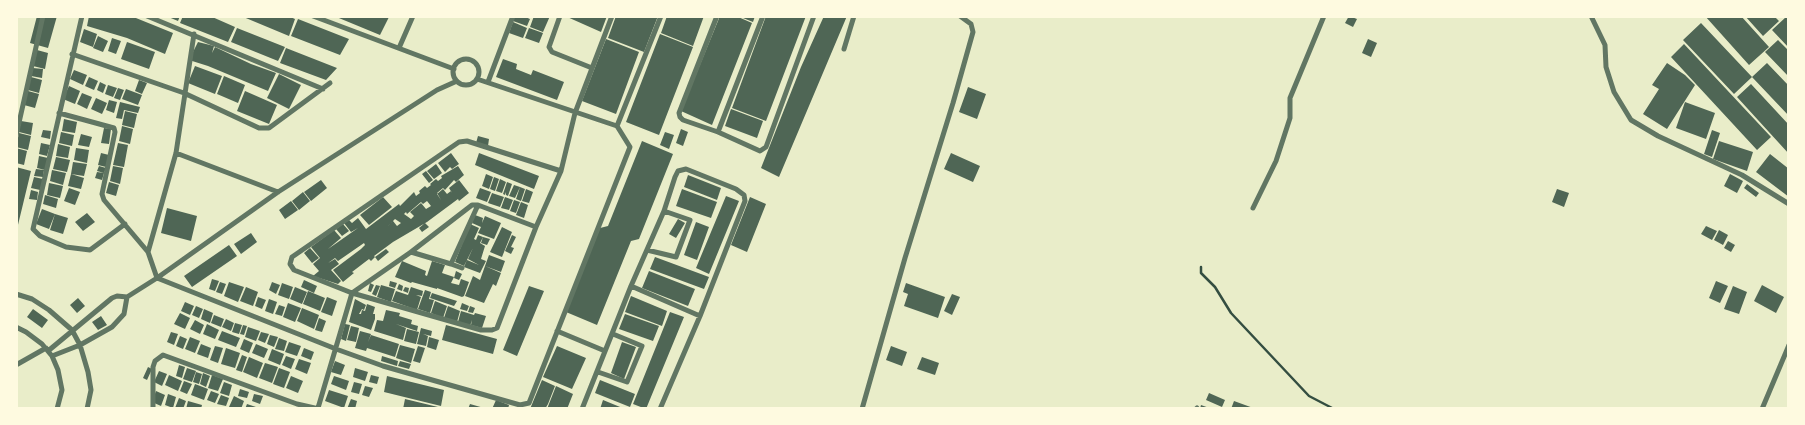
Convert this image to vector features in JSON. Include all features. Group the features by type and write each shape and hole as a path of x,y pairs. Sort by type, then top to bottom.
{"street":[{"path":"16,136 43,16"},
{"path":"82,16 33,229 40,236 66,247 90,250 125,224"},
{"path":"147,16 323,89"},
{"path":"313,16 454,69"},
{"path":"399,48 413,16"},
{"path":"488,82 512,16"},
{"path":"560,16 549,47 552,52 592,68"},
{"path":"560,171 467,141 459,142 292,258 290,264 294,270 352,293 481,330 497,328 560,171 575,113 612,16"},
{"path":"617,126 662,16"},
{"path":"717,16 679,113 683,120 718,132 760,151 766,147 814,16"},
{"path":"718,132 763,16"},
{"path":"844,48 854,16"},
{"path":"862,409 904,258 973,32 971,24 960,16"},
{"path":"1253,208 1276,161 1290,118 1290,98 1324,16"},
{"path":"1591,16 1604,45 1606,67 1614,92 1631,120 1658,136 1742,175 1789,204"},
{"path":"148,252 176,153 194,34"},
{"path":"72,54 184,93 259,128 270,128 330,83"},
{"path":"16,365 47,350 112,298 117,296 127,297 157,278 278,192 437,90 457,81 468,85 475,82 479,70 478,66 471,60 459,62 454,69 457,81"},
{"path":"59,113 114,128 115,132 102,194 104,200 148,252 157,278 383,366 520,405 529,403 630,146 617,126 477,78"},
{"path":"176,153 278,192"},
{"path":"582,409 631,286 664,211 678,171 686,169 736,189 744,195 744,201 700,316 660,409"},
{"path":"153,409 153,366 155,361 163,356 296,406 319,409 352,293 411,252 472,205 478,205 536,227"},
{"path":"451,264 478,205"},
{"path":"647,250 676,257 690,220 664,211"},
{"path":"411,252 462,268"},
{"path":"631,286 700,316"},
{"path":"16,294 32,299 49,310 72,330 80,345 91,390 87,409"},
{"path":"52,356 80,345 112,326 124,314 127,297"},
{"path":"16,327 42,344 52,356 58,370 62,390 57,409"},
{"path":"557,331 606,351"},
{"path":"598,372 627,382 642,346 613,334"},
{"path":"1762,409 1789,345"}],"path":[{"path":"1201,267 1201,273 1215,287 1231,313 1309,396 1334,409"}],"building":[{"path":"37,16 57,16 48,48 30,43"},
{"path":"89,16 131,16 173,33 165,54 127,38 87,26"},
{"path":"166,16 180,16 178,21"},
{"path":"183,16 210,16 235,27 228,42 180,23"},
{"path":"241,16 288,16 295,19 289,36"},
{"path":"334,16 386,16 389,17 380,35"},
{"path":"515,16 523,16 530,19 527,26 513,21"},
{"path":"534,16 550,16 543,32 530,27"},
{"path":"565,16 607,16 601,32"},
{"path":"616,16 658,16 644,52 608,38"},
{"path":"667,16 704,16 693,46 661,33"},
{"path":"720,16 736,16 752,23 712,125 681,111"},
{"path":"738,16 755,16 753,22"},
{"path":"766,16 806,16 766,121 732,108"},
{"path":"824,16 847,16 779,177 761,168 801,67"},
{"path":"1349,16 1357,19 1353,27 1345,23"},
{"path":"1705,16 1741,16 1769,47 1749,65"},
{"path":"1745,16 1774,16 1779,21 1763,36"},
{"path":"1786,17 1789,19 1789,48 1772,30"},
{"path":"298,19 349,39 340,55 291,36"},
{"path":"513,22 527,28 523,38 509,33"},
{"path":"1701,23 1752,77 1734,94 1683,40"},
{"path":"237,28 285,47 278,61 231,42"},
{"path":"529,28 543,33 539,43 525,38"},
{"path":"84,29 97,34 93,47 80,42"},
{"path":"660,34 693,47 659,135 626,122"},
{"path":"98,36 108,41 103,52 93,48"},
{"path":"112,38 121,41 116,54 108,51"},
{"path":"606,39 639,52 616,114 582,101"},
{"path":"1368,39 1377,43 1371,57 1362,53"},
{"path":"1778,40 1789,51 1789,77 1765,52"},
{"path":"127,42 155,52 149,69 121,59"},
{"path":"198,42 214,46 212,53 215,47 251,64 276,73 268,91 189,60"},
{"path":"1684,44 1771,137 1757,150 1671,57"},
{"path":"286,48 337,68 326,80 280,63"},
{"path":"37,50 48,53 45,69 33,66"},
{"path":"503,59 517,64 516,69 531,75 533,70 564,82 557,100 496,77"},
{"path":"1667,63 1685,75 1695,85 1667,129 1643,114 1659,89 1652,85"},
{"path":"1767,63 1789,86 1789,116 1752,77"},
{"path":"195,66 222,76 215,94 188,83"},
{"path":"33,68 43,69 42,78 31,76"},
{"path":"74,70 87,75 83,85 70,79"},
{"path":"279,74 301,85 289,109 267,98"},
{"path":"224,76 245,85 238,103 217,94"},
{"path":"31,77 42,80 39,93 28,90"},
{"path":"89,77 98,81 94,90 85,86"},
{"path":"139,80 147,83 142,94 135,91"},
{"path":"100,82 106,85 103,93 97,90"},
{"path":"1751,84 1789,125 1789,154 1737,97"},
{"path":"108,85 117,88 113,97 105,94"},
{"path":"69,86 80,91 75,104 63,99"},
{"path":"968,87 986,94 977,119 959,112"},
{"path":"118,88 124,90 120,100 114,98"},
{"path":"126,89 142,95 138,105 122,99"},
{"path":"28,91 39,94 35,108 24,105"},
{"path":"245,91 277,105 269,124 237,111"},
{"path":"82,93 92,97 87,109 77,104"},
{"path":"96,98 107,103 102,114 91,109"},
{"path":"109,100 117,102 114,113 106,110"},
{"path":"120,102 140,107 138,113 124,110 122,119 116,118"},
{"path":"1685,102 1715,113 1706,139 1676,128"},
{"path":"731,109 763,121 757,138 725,126"},
{"path":"125,111 137,114 134,128 122,125"},
{"path":"64,119 77,122 75,133 62,131"},
{"path":"21,121 33,123 31,135 19,132"},
{"path":"122,126 133,129 130,144 119,141"},
{"path":"104,128 111,129 109,144 101,143"},
{"path":"681,129 688,132 683,146 676,143"},
{"path":"43,130 51,131 50,139 41,137"},
{"path":"1712,130 1720,133 1712,157 1704,154"},
{"path":"61,132 74,135 72,146 59,143"},
{"path":"665,132 674,135 669,149 660,145"},
{"path":"19,133 31,136 28,150 16,147"},
{"path":"81,134 92,137 89,147 78,145"},
{"path":"478,136 489,139 488,146 476,143"},
{"path":"642,141 673,154 639,239 631,241 597,325 566,312 600,228 608,226"},
{"path":"1719,141 1753,152 1747,171 1713,159"},
{"path":"41,143 50,145 47,156 39,154"},
{"path":"118,143 128,145 124,167 113,165"},
{"path":"58,144 70,147 68,158 56,156"},
{"path":"16,148 27,151 24,165 16,163"},
{"path":"76,148 89,150 87,163 74,160"},
{"path":"101,153 109,155 106,167 98,165"},
{"path":"451,153 459,164 452,169 450,167 445,172 438,163"},
{"path":"479,153 539,176 534,189 475,165"},
{"path":"951,153 980,166 973,182 944,169"},
{"path":"1770,154 1789,169 1789,197 1756,172"},
{"path":"39,156 48,158 45,170 37,168"},
{"path":"56,157 70,160 67,172 53,169"},
{"path":"73,162 87,164 84,176 71,174"},
{"path":"436,164 442,173 434,179 427,171"},
{"path":"99,166 106,168 104,173 97,171"},
{"path":"113,166 123,168 120,184 110,181"},
{"path":"458,166 464,175 456,182 454,180 445,190 443,188 437,193 443,189 447,194 451,191 449,188 459,180 469,193 427,222 393,242 374,256 371,261 369,259 352,272 354,273 343,282 333,270 361,249 365,245 364,243 338,261 335,258 328,263 335,259 339,264 331,270 341,281 338,284 313,276 319,271 313,264 320,258 311,247 334,230 341,238 328,249 358,228 351,232 344,223 349,220 352,223 358,218 366,229 399,204 400,206 414,192 416,196 425,186 427,188 436,179 438,181 442,178 441,176","holes":["427,201 431,206 426,209 421,203 410,212 414,216 411,219 404,214 406,212 407,214 421,202 423,204","395,219 401,223 397,226 393,221"]},
{"path":"16,167 31,171 17,229 16,229"},
{"path":"36,169 44,170 43,177 34,176"},
{"path":"52,170 66,173 63,185 50,181"},
{"path":"426,171 433,180 429,183 422,174"},
{"path":"97,172 104,173 102,180 95,178"},
{"path":"71,174 84,178 81,189 68,186"},
{"path":"486,174 493,177 489,189 482,186"},
{"path":"1730,174 1743,181 1737,193 1724,186"},
{"path":"688,175 721,188 717,200 684,187"},
{"path":"34,177 43,179 40,190 31,188"},
{"path":"494,177 499,179 495,191 490,189"},
{"path":"500,179 506,182 502,193 496,191"},
{"path":"321,180 327,188 311,201 304,192"},
{"path":"109,182 119,185 116,196 106,193"},
{"path":"507,182 512,184 508,196 506,192 505,195 503,194"},
{"path":"49,183 63,186 60,198 47,195"},
{"path":"1747,184 1759,193 1756,197 1744,188"},
{"path":"514,185 520,187 515,198 509,196"},
{"path":"520,187 525,189 521,201 516,199"},
{"path":"69,188 80,192 75,205 64,201"},
{"path":"480,188 491,192 487,202 476,198"},
{"path":"526,189 533,192 529,203 522,201"},
{"path":"682,189 717,202 711,218 676,206"},
{"path":"1557,189 1569,193 1564,207 1552,202"},
{"path":"31,190 38,192 37,200 29,199"},
{"path":"303,192 310,201 299,210 292,201"},
{"path":"492,193 504,197 500,207 488,203"},
{"path":"45,195 58,199 56,208 43,204"},
{"path":"726,196 739,201 709,274 696,268"},
{"path":"383,197 392,207 369,225 360,215"},
{"path":"505,197 513,200 509,210 501,208"},
{"path":"750,197 766,204 747,252 731,245"},
{"path":"514,200 520,202 516,213 510,211"},
{"path":"291,201 298,210 285,219 279,210"},
{"path":"521,202 528,205 524,218 516,215"},
{"path":"167,208 197,216 191,241 161,233"},
{"path":"42,209 55,214 49,229 36,224"},
{"path":"87,213 95,222 83,231 75,222"},
{"path":"55,214 68,218 63,234 50,230"},
{"path":"475,215 483,218 482,223 485,216 501,223 494,239 478,233 481,227 472,223"},
{"path":"678,219 685,223 676,238 669,234"},
{"path":"696,222 709,227 697,260 684,255"},
{"path":"425,223 429,227 422,232 419,228"},
{"path":"343,224 349,231 342,236 336,229"},
{"path":"470,224 479,228 474,239 476,240 478,235 483,237 480,243 485,246 481,259 486,261 480,273 464,267 467,260 464,266 455,262"},
{"path":"1706,226 1717,231 1712,240 1701,234"},
{"path":"502,227 512,232 502,257 490,252"},
{"path":"1719,230 1728,235 1723,245 1714,240"},
{"path":"251,233 257,242 241,254 234,244"},
{"path":"512,235 516,237 511,247 514,248 511,254 505,251"},
{"path":"483,237 490,239 487,245 481,243"},
{"path":"1728,241 1735,245 1731,252 1724,248"},
{"path":"229,245 237,256 192,287 184,276"},
{"path":"310,248 319,258 312,263 304,253"},
{"path":"386,249 389,252 378,261 375,257"},
{"path":"489,255 505,261 501,272 485,266"},
{"path":"655,257 709,277 704,289 650,269"},
{"path":"402,261 426,271 425,275 427,276 432,261 445,265 442,273 454,277 451,283 459,285 461,279 469,282 464,296 411,283 395,277"},
{"path":"485,266 501,273 496,286 493,284 484,303 465,296 473,276 480,280"},
{"path":"456,271 462,274 459,280 454,278"},
{"path":"649,271 695,289 688,306 642,288"},
{"path":"212,279 219,281 215,291 209,289"},
{"path":"304,280 317,286 314,293 301,287"},
{"path":"390,281 397,283 395,288 389,286"},
{"path":"1716,281 1728,286 1720,303 1709,298"},
{"path":"220,282 226,284 222,294 216,292"},
{"path":"229,282 244,287 238,302 224,296"},
{"path":"272,282 280,285 276,294 269,290"},
{"path":"282,283 293,287 289,299 278,295"},
{"path":"370,283 374,285 371,292 368,291"},
{"path":"906,283 945,297 938,318 904,306 908,294 903,292"},
{"path":"399,284 403,286 402,291 397,289"},
{"path":"376,285 380,286 376,296 372,294"},
{"path":"381,285 395,289 391,302 377,297"},
{"path":"1762,285 1784,297 1776,313 1754,301"},
{"path":"529,286 544,291 517,356 503,350"},
{"path":"1733,286 1747,292 1739,314 1724,309"},
{"path":"246,287 258,292 253,306 240,301"},
{"path":"295,287 307,292 302,304 290,299"},
{"path":"405,287 409,288 408,293 403,291"},
{"path":"411,287 423,291 422,296 416,295 421,297 417,310 392,301 396,291 408,295"},
{"path":"425,290 431,292 429,299 434,300 430,313 418,309"},
{"path":"308,291 325,298 320,311 303,304"},
{"path":"432,293 457,301 454,306 430,298"},
{"path":"952,294 960,297 952,315 944,311"},
{"path":"631,296 667,311 662,326 625,312"},
{"path":"258,297 266,300 262,309 255,306"},
{"path":"327,297 337,301 332,316 321,312"},
{"path":"78,298 85,306 77,313 70,305"},
{"path":"269,299 277,302 273,314 265,311"},
{"path":"355,299 366,305 364,310 362,309 359,314 361,314 362,310 365,311 367,304 375,307 373,314 375,314 375,319 371,330 349,322"},
{"path":"435,301 447,306 443,318 431,313"},
{"path":"185,302 194,306 190,315 181,311"},
{"path":"288,303 301,308 295,322 283,317"},
{"path":"462,303 469,306 467,311 460,309"},
{"path":"279,305 285,307 282,316 275,314"},
{"path":"196,306 203,309 199,318 192,315"},
{"path":"448,306 460,311 457,322 444,318"},
{"path":"470,306 475,308 473,313 468,312"},
{"path":"302,308 319,315 314,329 297,321"},
{"path":"33,309 48,320 42,328 27,317"},
{"path":"204,309 213,313 210,323 201,319"},
{"path":"386,310 400,313 399,316 412,320 411,324 418,326 417,331 396,324 406,328 403,340 374,331 377,320 383,321"},
{"path":"461,311 486,316 482,328 471,325 472,320 470,326 458,322"},
{"path":"670,312 684,317 646,409 633,404"},
{"path":"180,313 190,318 185,329 174,324"},
{"path":"625,314 659,326 653,341 619,329"},
{"path":"214,315 224,319 221,327 211,323"},
{"path":"101,316 107,325 98,330 92,322"},
{"path":"319,318 326,321 322,332 315,330"},
{"path":"226,319 234,323 231,331 222,327"},
{"path":"195,320 204,325 200,334 190,329"},
{"path":"235,323 242,325 239,334 232,332"},
{"path":"207,324 219,330 215,339 203,334"},
{"path":"345,324 350,325 346,341 341,339"},
{"path":"243,325 247,326 244,335 240,334"},
{"path":"446,325 497,339 493,354 442,340"},
{"path":"351,326 359,328 356,342 347,340"},
{"path":"248,327 260,331 256,341 245,337"},
{"path":"421,328 432,331 431,336 423,334 428,336 426,346 417,344"},
{"path":"407,329 419,332 416,344 404,341"},
{"path":"222,331 240,338 236,347 218,340"},
{"path":"360,331 371,334 368,342 371,335 399,344 395,357 367,348 366,351 355,348"},
{"path":"171,332 178,334 174,345 167,342"},
{"path":"261,332 269,334 265,343 258,340"},
{"path":"270,335 278,337 274,347 267,344"},
{"path":"180,336 187,339 183,349 176,346"},
{"path":"190,337 200,341 195,353 185,349"},
{"path":"429,337 439,340 436,350 427,347"},
{"path":"279,338 287,341 284,351 275,349"},
{"path":"244,339 253,343 249,353 240,349"},
{"path":"289,342 301,346 297,356 285,352"},
{"path":"622,342 636,347 624,379 611,373"},
{"path":"201,344 211,348 208,358 197,354"},
{"path":"256,344 268,349 264,358 252,353"},
{"path":"400,345 415,349 411,363 396,358"},
{"path":"215,346 223,348 218,363 210,360"},
{"path":"418,346 425,348 420,363 413,361"},
{"path":"557,346 586,358 572,389 543,377"},
{"path":"891,346 907,352 902,366 886,360"},
{"path":"226,348 240,353 235,368 221,364"},
{"path":"304,348 314,352 311,360 301,356"},
{"path":"272,349 284,354 280,365 268,360"},
{"path":"242,355 247,357 242,372 236,370"},
{"path":"286,356 295,359 291,369 282,365"},
{"path":"382,356 398,361 397,366 381,361"},
{"path":"249,357 263,363 257,378 243,372"},
{"path":"922,357 939,363 935,375 917,369"},
{"path":"299,359 311,363 307,374 295,369"},
{"path":"335,361 345,365 341,375 331,372"},
{"path":"400,361 411,364 409,369 398,366"},
{"path":"265,363 278,367 272,383 259,378"},
{"path":"179,365 185,367 182,378 176,376"},
{"path":"148,367 152,369 147,380 143,378"},
{"path":"187,368 196,371 192,382 183,379"},
{"path":"279,368 290,372 284,388 273,384"},
{"path":"355,368 368,372 365,381 353,377"},
{"path":"159,371 167,374 162,386 154,382"},
{"path":"196,372 202,374 199,384 193,382"},
{"path":"203,373 210,376 206,387 200,384"},
{"path":"169,375 182,381 178,391 165,385"},
{"path":"212,375 223,379 218,391 208,388"},
{"path":"371,375 379,377 377,384 369,382"},
{"path":"291,376 303,381 298,393 286,388"},
{"path":"334,376 349,381 346,390 331,384"},
{"path":"387,376 444,390 441,406 384,392"},
{"path":"542,380 555,386 548,404 545,409 530,409"},
{"path":"600,380 635,394 630,407 595,393"},
{"path":"184,381 192,384 187,394 180,391"},
{"path":"224,382 232,385 229,396 220,393"},
{"path":"354,382 362,384 359,394 351,392"},
{"path":"195,384 208,389 204,400 191,395"},
{"path":"365,386 373,388 369,397 362,395"},
{"path":"556,386 573,394 567,409 547,409"},
{"path":"240,389 249,392 247,398 238,396"},
{"path":"329,390 348,396 344,408 325,401"},
{"path":"156,391 165,395 161,406 152,402"},
{"path":"211,391 219,394 215,403 207,400"},
{"path":"1209,393 1225,400 1222,407 1206,400"},
{"path":"168,394 176,397 173,408 165,405"},
{"path":"254,394 263,396 260,404 252,401"},
{"path":"221,395 229,398 226,406 217,404"},
{"path":"234,396 244,401 241,409 229,407"},
{"path":"179,398 186,401 183,409 175,408"},
{"path":"351,399 357,401 355,409 347,409"},
{"path":"405,399 438,407 438,409 403,409"},
{"path":"496,400 509,405 508,409 492,409"},
{"path":"603,400 625,409 600,409"},
{"path":"188,401 202,405 201,409 186,409"},
{"path":"1234,401 1256,409 1231,409"},
{"path":"247,404 256,407 256,409 245,409"},
{"path":"470,404 484,408 484,409 468,409"},
{"path":"1201,405 1212,409 1200,409"}]}
